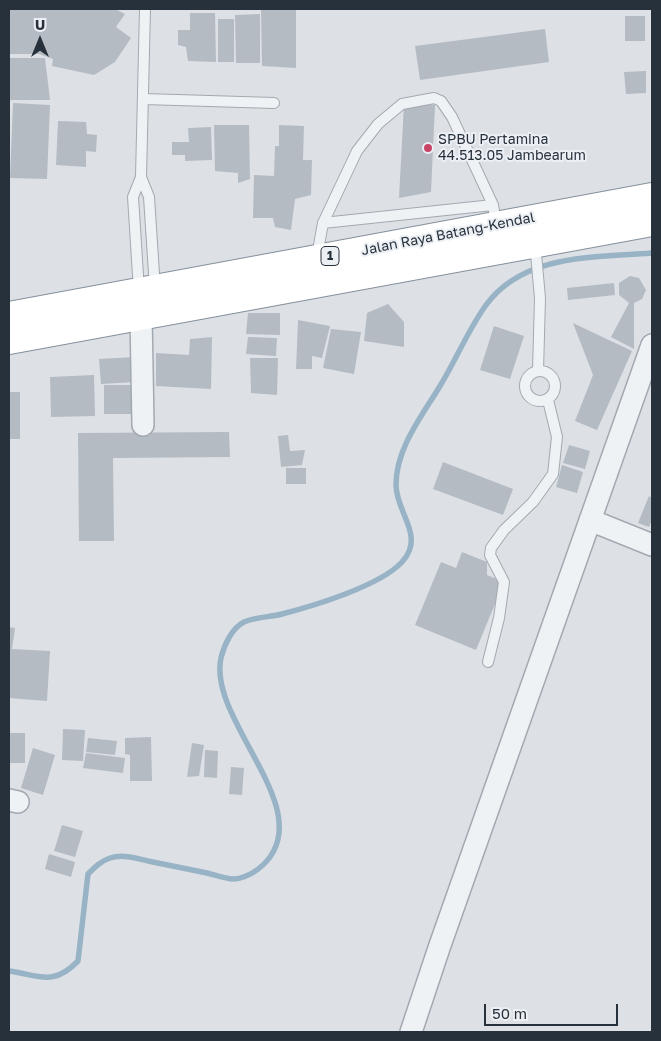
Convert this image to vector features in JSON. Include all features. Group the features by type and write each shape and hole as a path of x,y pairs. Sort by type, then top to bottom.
{"highway":[{"name":"Jalan Raya Batang-Kendal","path":"9,340 148,303 319,270 652,197"},
{"name":"Jalan Raya Batang-Kendal","path":"498,231 536,250 652,222"},
{"name":"Jalan Raya Batang-Kendal","path":"9,316 148,303"}],"street":[{"path":"143,425 148,303"},
{"path":"412,1032 439,948 590,520 647,375 652,345"},
{"path":"590,520 652,545"}],"lane":[{"path":"145,9 144,99 140,177 134,197 148,303"},
{"path":"319,270 323,223 347,167 378,124 402,104 434,98 441,101 452,117 498,231 323,223"},
{"path":"144,99 274,103"},
{"path":"140,177 149,197 148,303"},
{"path":"536,250 540,298 538,371"},
{"path":"488,662 499,618 504,582 490,555 491,548 504,530 533,502 553,474 557,437 548,400 555,390 555,384 549,374 538,371 528,377 525,382 527,394 536,401 548,400"}],"building":[{"path":"9,9 115,9 125,14 116,27 131,38 115,62 94,75 52,66 53,59 39,54 9,54"},
{"path":"261,9 296,9 296,68 262,66"},
{"path":"190,13 215,13 216,62 188,61 186,47 178,45 178,30 190,30"},
{"path":"260,14 260,63 236,63 235,15"},
{"path":"625,16 645,16 645,41 625,41"},
{"path":"218,19 234,19 234,62 218,62"},
{"path":"545,29 549,62 420,80 415,46"},
{"path":"9,58 45,58 50,100 9,100"},
{"path":"646,71 646,93 626,94 624,72"},
{"path":"13,103 50,105 47,179 10,178"},
{"path":"404,104 435,105 431,192 399,198"},
{"path":"58,121 86,122 87,134 97,135 96,152 86,151 86,167 56,165"},
{"path":"214,125 249,125 250,179 238,183 238,173 215,171"},
{"path":"279,125 304,126 303,160 312,160 311,195 295,199 291,230 275,227 273,218 253,218 254,175 274,176 275,146 279,146"},
{"path":"211,127 212,160 185,161 185,155 172,155 172,142 189,142 188,128"},
{"path":"630,276 639,278 646,290 642,299 634,303 634,349 611,337 629,303 619,295 619,283"},
{"path":"614,283 615,295 568,300 567,288"},
{"path":"388,304 404,322 404,347 364,341 367,313"},
{"path":"248,313 280,313 280,335 246,334"},
{"path":"298,320 330,326 322,358 312,356 312,369 296,369"},
{"path":"573,323 632,351 597,430 575,421 593,375"},
{"path":"494,326 524,336 510,379 480,370"},
{"path":"331,329 361,332 354,374 323,368"},
{"path":"212,337 211,389 156,386 156,353 189,355 190,339"},
{"path":"248,337 277,338 276,356 246,354"},
{"path":"135,357 136,382 101,384 99,359"},
{"path":"250,358 278,358 277,395 251,393"},
{"path":"94,375 95,416 51,417 50,377"},
{"path":"104,385 135,385 136,414 104,414"},
{"path":"9,392 20,392 20,439 9,439"},
{"path":"229,432 230,457 113,458 114,541 79,541 78,433"},
{"path":"288,435 290,451 305,450 302,465 281,467 278,436"},
{"path":"569,445 590,451 585,469 563,463"},
{"path":"443,462 513,489 503,515 433,489"},
{"path":"562,465 583,472 577,493 556,487"},
{"path":"286,468 306,468 306,484 286,484"},
{"path":"649,496 652,498 652,520 649,527 638,523"},
{"path":"462,552 487,562 487,575 504,582 476,650 415,625 441,562 456,568"},
{"path":"9,627 15,628 12,649 50,651 47,701 9,698"},
{"path":"63,729 85,730 83,761 62,760"},
{"path":"9,733 25,733 25,763 9,763"},
{"path":"151,737 152,781 130,781 130,755 125,754 125,738"},
{"path":"88,738 117,741 115,755 86,752"},
{"path":"192,743 204,745 199,776 187,777"},
{"path":"33,748 55,755 43,795 21,788"},
{"path":"205,750 218,751 217,778 204,777"},
{"path":"86,753 125,758 123,773 83,768"},
{"path":"231,767 244,768 242,795 229,794"},
{"path":"62,825 83,831 75,857 54,851"},
{"path":"49,854 75,862 71,877 45,869"}],"waterway":[{"path":"9,971 53,977 69,969 78,961 88,874 98,864 107,859 119,856 129,857 234,879 259,869 267,861 279,835 277,811 269,786 241,733 229,707 221,682 221,658 229,637 244,622 278,615 345,594 378,579 392,571 402,562 409,552 411,534 397,495 397,471 400,458 411,433 446,376 473,325 486,305 502,288 520,276 540,267 562,261 652,253"}],"place":[{"name":"SPBU Pertamina 44.513.05 Jambearum","path":"428,148"}]}
